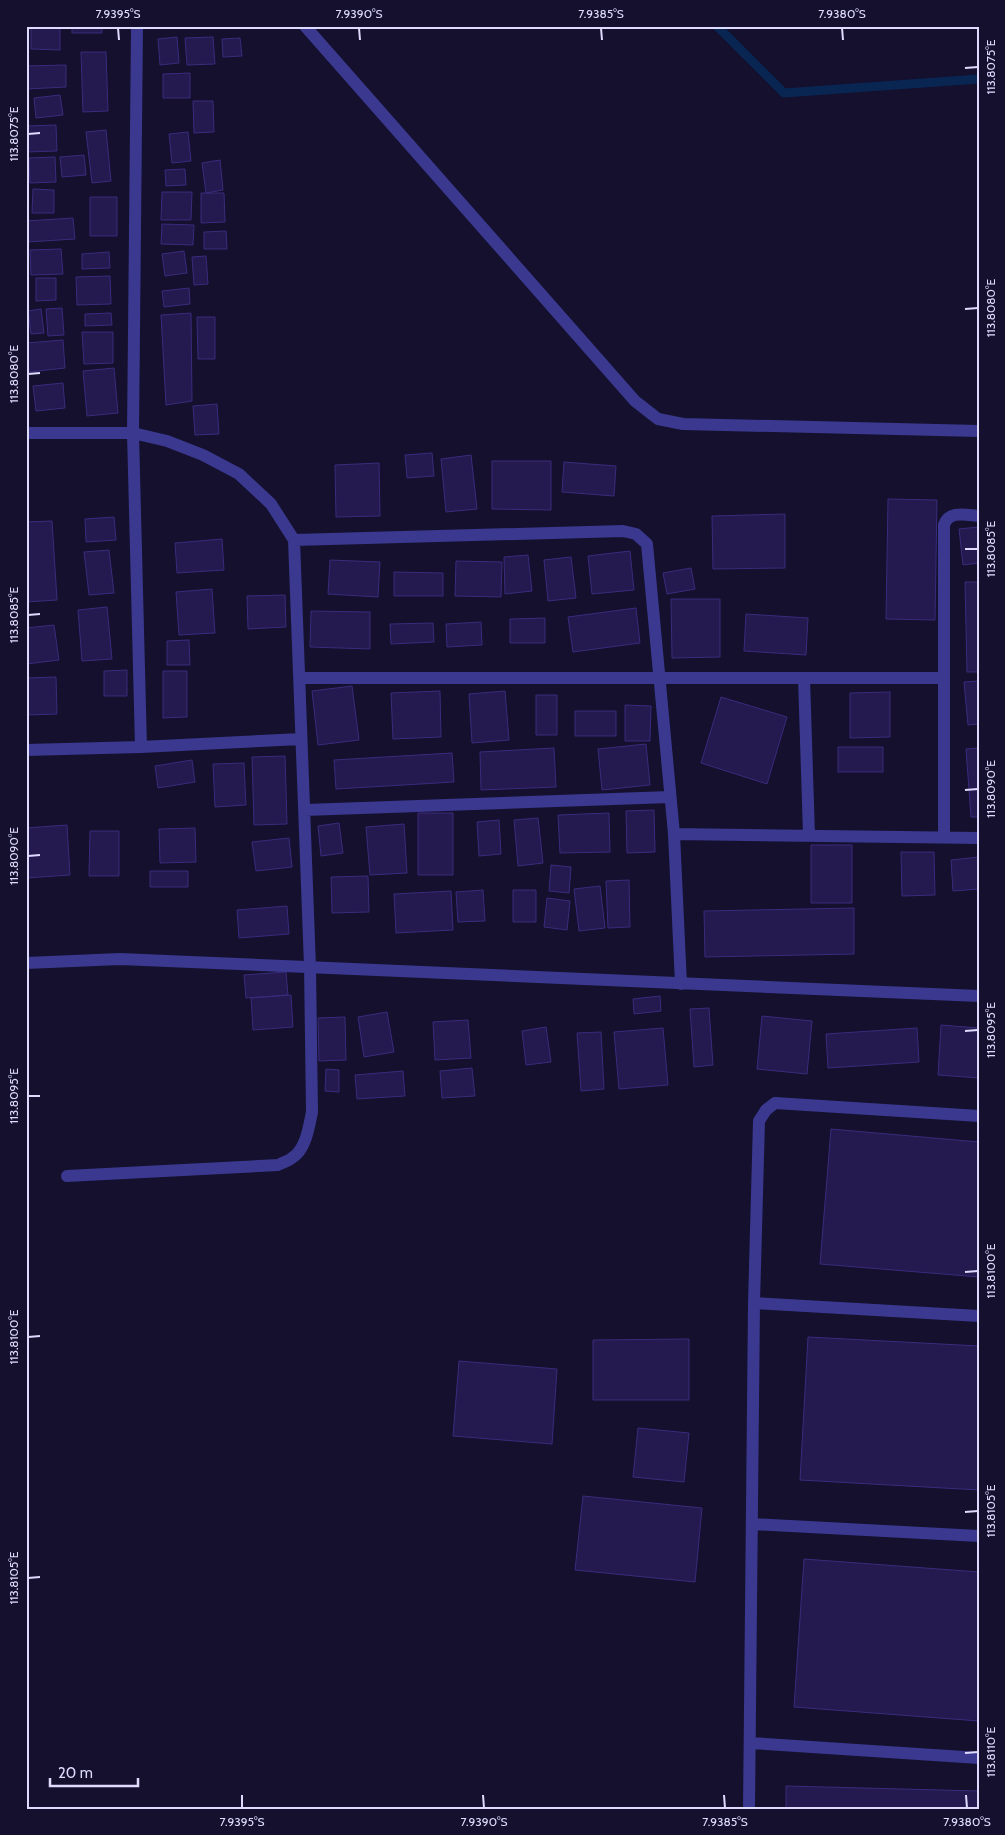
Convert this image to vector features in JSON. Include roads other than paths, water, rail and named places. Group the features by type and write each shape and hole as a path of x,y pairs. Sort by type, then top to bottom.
{"street":[{"path":"137,26 133,433 141,747"},
{"path":"305,26 635,401 658,419 683,424 979,431"},
{"path":"26,433 133,433 167,441 203,454 239,474 271,504 294,540 301,678 310,966 312,1112 309,1129 303,1145 294,1158 278,1165 67,1176"},
{"path":"944,836 944,524 946,518 950,515 979,516"},
{"path":"294,540 622,531 636,534 647,544 650,557 674,834 681,984"},
{"path":"301,678 944,678"},
{"path":"804,678 809,835"},
{"path":"26,750 141,747 302,739"},
{"path":"305,810 670,797"},
{"path":"674,834 944,836 979,838"},
{"path":"26,963 120,959 979,996"},
{"path":"749,1809 754,1303 759,1121 766,1110 775,1104 979,1116"},
{"path":"754,1303 979,1316"},
{"path":"752,1524 979,1536"},
{"path":"751,1744 979,1758"}],"waterway":[{"path":"717,26 784,93 979,79"}]}
